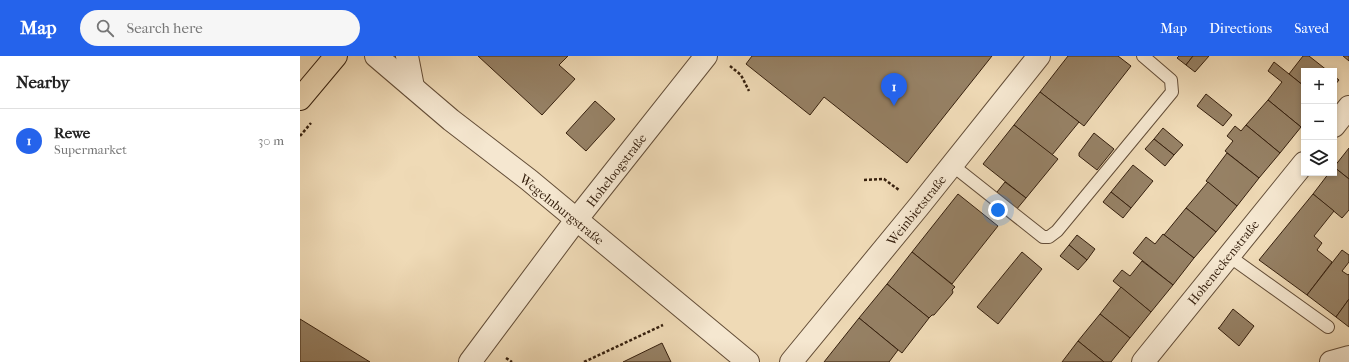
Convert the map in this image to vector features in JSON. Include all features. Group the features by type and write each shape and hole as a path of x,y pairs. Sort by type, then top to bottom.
{"main road":[{"path":"300,99 336,56"}],"street":[{"name":"Wegelnburgstraße","path":"376,56 451,120 529,180 748,362"},
{"path":"407,56 413,86"},
{"name":"Hoheloogstraße","path":"470,362 576,220 706,56"},
{"name":"Weinbietstraße","path":"792,362 1040,56"},
{"path":"1337,122 1349,107"},
{"name":"Hoheneckenstraße","path":"1143,362 1301,167"}],"lane":[{"path":"952,165 1043,237 1049,237 1057,231 1172,92 1171,80 1143,56"},
{"path":"1229,256 1328,327"}],"path":[{"path":"729,66 741,75 749,91"},
{"path":"864,180 884,179 920,205"},
{"path":"584,362 688,313"}],"building":[{"path":"478,56 568,56 559,65 575,79 542,115"},
{"path":"752,56 992,56 907,163 824,97 810,115 746,64"},
{"path":"1068,56 1118,56 1131,66 1084,126 1040,92"},
{"path":"1179,56 1193,56 1186,65 1177,58"},
{"path":"1193,56 1209,56 1195,72 1186,65"},
{"path":"1303,56 1309,56 1324,68 1301,68 1301,84 1289,74"},
{"path":"1343,56 1349,56 1349,61"},
{"path":"1274,62 1301,84 1301,127 1268,100 1282,82 1268,71"},
{"path":"1040,92 1079,122 1052,155 1014,125"},
{"path":"1206,94 1232,115 1223,126 1197,106"},
{"path":"1268,100 1301,127 1280,153 1246,125"},
{"path":"595,101 615,119 586,151 566,133"},
{"path":"1014,125 1058,159 1026,198 983,164"},
{"path":"1246,125 1280,153 1259,178 1225,151 1233,141 1227,136 1235,126 1241,131"},
{"path":"1163,128 1183,145 1174,155 1154,139"},
{"path":"1094,133 1114,149 1097,170 1079,156 1079,153"},
{"path":"1154,139 1174,155 1165,166 1145,149"},
{"path":"1349,148 1349,179 1337,169 1337,163"},
{"path":"1227,153 1259,178 1237,206 1206,181"},
{"path":"1133,165 1153,181 1131,208 1111,192"},
{"path":"1337,169 1349,179 1349,210 1342,218 1313,194 1327,176 1337,176"},
{"path":"1005,182 1026,198 1016,210 997,192"},
{"path":"1208,182 1237,206 1216,232 1186,208"},
{"path":"1111,192 1131,208 1123,218 1103,202"},
{"path":"958,194 998,226 952,284 912,252"},
{"path":"1313,194 1334,211 1314,236 1322,243 1317,250 1332,262 1307,295 1259,260"},
{"path":"1186,208 1216,232 1194,258 1164,235"},
{"path":"1163,234 1194,258 1173,285 1133,253 1146,237 1155,244"},
{"path":"1077,235 1095,249 1087,260 1069,245"},
{"path":"1069,245 1087,260 1078,270 1060,256"},
{"path":"1342,250 1349,255 1349,262 1342,271 1348,275 1349,274 1349,299 1336,317 1307,295"},
{"path":"912,252 955,287 952,290 952,294 934,315 929,318 887,284"},
{"path":"1022,252 1042,269 998,324 977,307"},
{"path":"1142,261 1173,285 1151,312 1113,281 1122,270 1130,276"},
{"path":"887,284 929,318 902,353 859,318"},
{"path":"1121,287 1151,312 1130,338 1100,314"},
{"path":"1349,299 1349,327 1336,317"},
{"path":"1233,309 1254,326 1239,346 1218,328"},
{"path":"1100,314 1130,338 1111,362 1104,362 1078,341"},
{"path":"859,318 898,350 889,362 824,362"},
{"path":"300,319 370,362 300,362"},
{"path":"1078,341 1104,362 1062,362"},
{"path":"662,343 671,362 623,362"}],"place":[{"name":"Rewe","path":"894,106"}]}
